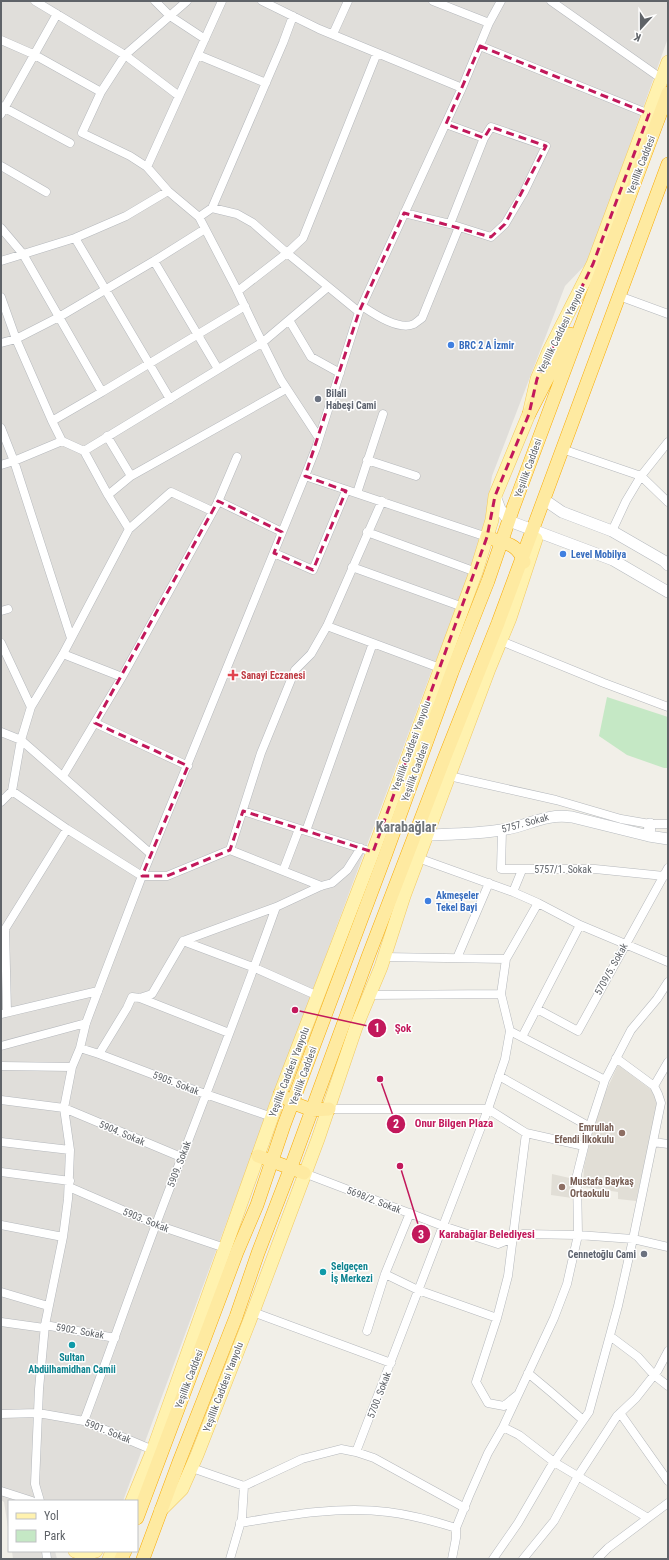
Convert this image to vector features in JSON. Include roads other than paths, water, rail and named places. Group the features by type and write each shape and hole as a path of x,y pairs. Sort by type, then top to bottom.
{"highway":[{"name":"Yeşillik Caddesi","path":"138,1515 237,1252 257,1206 292,1103 452,672 488,581 583,319 668,93"},
{"name":"Yeşillik Caddesi","path":"143,1559 236,1317 258,1253 368,957 498,623 524,562 547,489 667,172"},
{"path":"529,414 570,333 583,319"},
{"path":"487,537 517,548 524,562"},
{"path":"280,1094 292,1103 312,1110 329,1109"},
{"path":"258,1156 304,1173"}],"main road":[{"name":"Yeşillik Caddesi Yanyolu","path":"132,1500 153,1450 280,1094 318,996 367,850 440,668 476,572 492,520 495,496 529,414 537,379 548,353 593,264 668,62"},
{"path":"535,531 548,503 547,489"},
{"path":"495,496 500,509 509,521 613,560 668,592"},
{"path":"548,503 562,512 612,531 664,561 668,565"},
{"name":"Yeşillik Caddesi Yanyolu","path":"161,1510 182,1489 192,1468 253,1312 329,1109 356,1027 384,957 388,941 418,858 501,641 524,562"},
{"name":"5757. Sokak","path":"427,835 502,830 551,816 561,815 572,816 649,836 668,839"},
{"path":"649,836 650,824"},
{"path":"78,1552 84,1554 92,1552"}],"street":[{"path":"35,1 125,55 179,96"},
{"path":"155,1 170,16 205,39"},
{"path":"187,1 125,55 101,92 82,133 130,156 147,167 168,191 199,217 238,291 286,389 319,438"},
{"path":"147,167 222,1"},
{"path":"262,1 333,34 462,88"},
{"path":"333,34 348,1"},
{"path":"433,1 489,23"},
{"path":"40,1500 35,1484 38,1413 45,1327 63,1237 70,1184 70,1150 64,1108 72,1067 80,1048 86,1023 142,876 305,476 319,438 360,309 446,124 489,23 501,1"},
{"path":"550,1 662,78"},
{"path":"57,14 2,110 70,143"},
{"path":"199,217 212,208 293,16"},
{"path":"1,40 33,54 101,92"},
{"path":"480,46 649,114"},
{"path":"238,291 287,253 303,238 377,53"},
{"path":"198,55 266,83"},
{"path":"446,124 484,138"},
{"path":"404,213 450,224 491,237 505,224 524,192 546,146 491,127 484,138 450,224"},
{"path":"1,166 46,192"},
{"path":"1,261 75,238 126,216 168,191"},
{"path":"212,208 237,214 253,223 328,287 360,309 403,326 414,324 422,318 459,227"},
{"path":"1,228 23,254 102,392"},
{"path":"1,343 16,339 59,317 205,229"},
{"path":"75,238 170,399"},
{"path":"154,261 218,369"},
{"path":"84,451 263,342 328,287"},
{"path":"619,296 668,314"},
{"path":"1,297 16,339 62,442 84,451 129,529"},
{"path":"52,421 245,306"},
{"path":"289,320 312,357 340,373"},
{"path":"108,495 131,476 286,389"},
{"path":"357,492 383,414"},
{"path":"1,428 14,461 71,638"},
{"path":"108,436 131,476"},
{"path":"1,465 62,442"},
{"path":"612,531 626,501 641,476 668,442"},
{"path":"562,449 641,476 668,502"},
{"path":"63,776 122,678 218,501 237,457"},
{"path":"367,460 416,476"},
{"path":"305,476 346,491 357,492 487,537"},
{"path":"274,553 313,570 346,491"},
{"path":"1,802 12,791 21,740 31,707 71,638 129,529 171,492 212,512"},
{"path":"218,501 282,532"},
{"path":"230,850 261,753 295,670 311,654 327,626 367,532 382,501"},
{"path":"367,532 476,572"},
{"path":"352,567 463,607"},
{"path":"327,626 440,668"},
{"path":"501,641 604,683 668,707"},
{"path":"1,643 31,707"},
{"path":"283,871 302,830 373,643"},
{"path":"62,654 122,678"},
{"path":"95,723 188,766"},
{"path":"1,732 21,740 151,854"},
{"path":"449,776 556,800 621,819 650,824 668,824"},
{"path":"12,791 67,829 142,876 167,876 230,850 321,886"},
{"path":"140,998 152,994 183,941 276,907 321,886 332,883 367,850 243,811"},
{"path":"67,829 5,929 4,1013 98,991"},
{"name":"5757/1. Sokak","path":"502,830 501,869 595,869 664,876"},
{"path":"418,858 513,892 580,925 668,962"},
{"name":"5709/5. Sokak","path":"536,1009 578,1031 668,868"},
{"path":"513,892 522,870"},
{"path":"457,958 489,883"},
{"path":"538,903 506,959 501,994 510,1031 605,1080"},
{"name":"5909. Sokak","path":"84,1421 181,1157 207,1094 255,968 276,907"},
{"path":"522,1038 580,925"},
{"path":"183,941 255,968 318,996"},
{"path":"384,957 506,959"},
{"path":"452,1559 456,1538 456,1528 488,1453 503,1427 554,1318 567,1284 578,1235 577,1175 584,1146 605,1080 631,1030 657,1000 668,982"},
{"path":"368,995 501,994"},
{"path":"100,1054 132,997 140,998 229,1033"},
{"path":"1,1046 86,1023"},
{"name":"5700. Sokak","path":"356,1452 488,1109 505,1059 510,1031"},
{"name":"5905. Sokak","path":"80,1048 272,1117"},
{"path":"493,1559 518,1523 554,1462 589,1412 610,1336 633,1239 653,1142 664,1104 654,1086 616,1058"},
{"path":"654,1086 668,1062"},
{"path":"1,1066 72,1067"},
{"path":"499,1076 590,1127"},
{"name":"5904. Sokak","path":"1,1100 64,1108 181,1157"},
{"path":"329,1109 488,1109 526,1133 584,1146"},
{"path":"518,1395 504,1406 488,1403 476,1382 497,1318 508,1276 526,1133"},
{"path":"1,1142 70,1150"},
{"path":"653,1142 668,1144"},
{"name":"5903. Sokak","path":"1,1172 70,1184 157,1225 225,1248"},
{"name":"5698/2. Sokak","path":"304,1173 443,1226 498,1244 523,1234 578,1235 633,1239 668,1247"},
{"path":"367,1331 385,1274 410,1213"},
{"path":"1,1225 63,1237"},
{"path":"385,1274 418,1290 497,1318"},
{"path":"1,1292 48,1306"},
{"path":"253,1312 391,1363"},
{"name":"5902. Sokak","path":"1,1322 115,1338"},
{"path":"610,1336 638,1357 654,1375 668,1386"},
{"path":"523,1559 554,1521 578,1476 620,1414 636,1398 654,1375 668,1351"},
{"path":"528,1374 583,1420"},
{"name":"5901. Sokak","path":"1,1414 38,1413 84,1421 153,1450"},
{"path":"620,1414 668,1481"},
{"path":"503,1427 519,1435 554,1462 648,1518"},
{"path":"192,1468 244,1486 302,1459 341,1449 356,1452 381,1462 465,1508"},
{"path":"230,1559 242,1518 244,1486"},
{"path":"1,1491 29,1500"},
{"path":"597,1559 608,1548 668,1502"},
{"path":"240,1523 283,1516 341,1511 388,1512 428,1519 456,1528"}],"place":[{"name":"BRC 2 A İzmir","path":"451,345"},
{"name":"Bilali Habeşi Cami","path":"318,399"},
{"name":"Level Mobilya","path":"563,554"},
{"name":"Sanayi Eczanesi","path":"233,675"},
{"name":"Akmeşeler Tekel Bayi","path":"428,901"},
{"name":"Şok","path":"295,1010"},
{"name":"Onur Bilgen Plaza","path":"380,1079"},
{"name":"Emrullah Efendi İlkokulu","path":"622,1133"},
{"name":"Karabağlar Belediyesi","path":"400,1166"},
{"name":"Mustafa Baykaş Ortaokulu","path":"562,1187"},
{"name":"Cennetoğlu Cami","path":"644,1254"},
{"name":"Selgeçen İş Merkezi","path":"323,1272"},
{"name":"Sultan Abdülhamidhan Camii","path":"72,1345"}],"district":[{"name":"Karabağlar","path":"406,827"}]}
